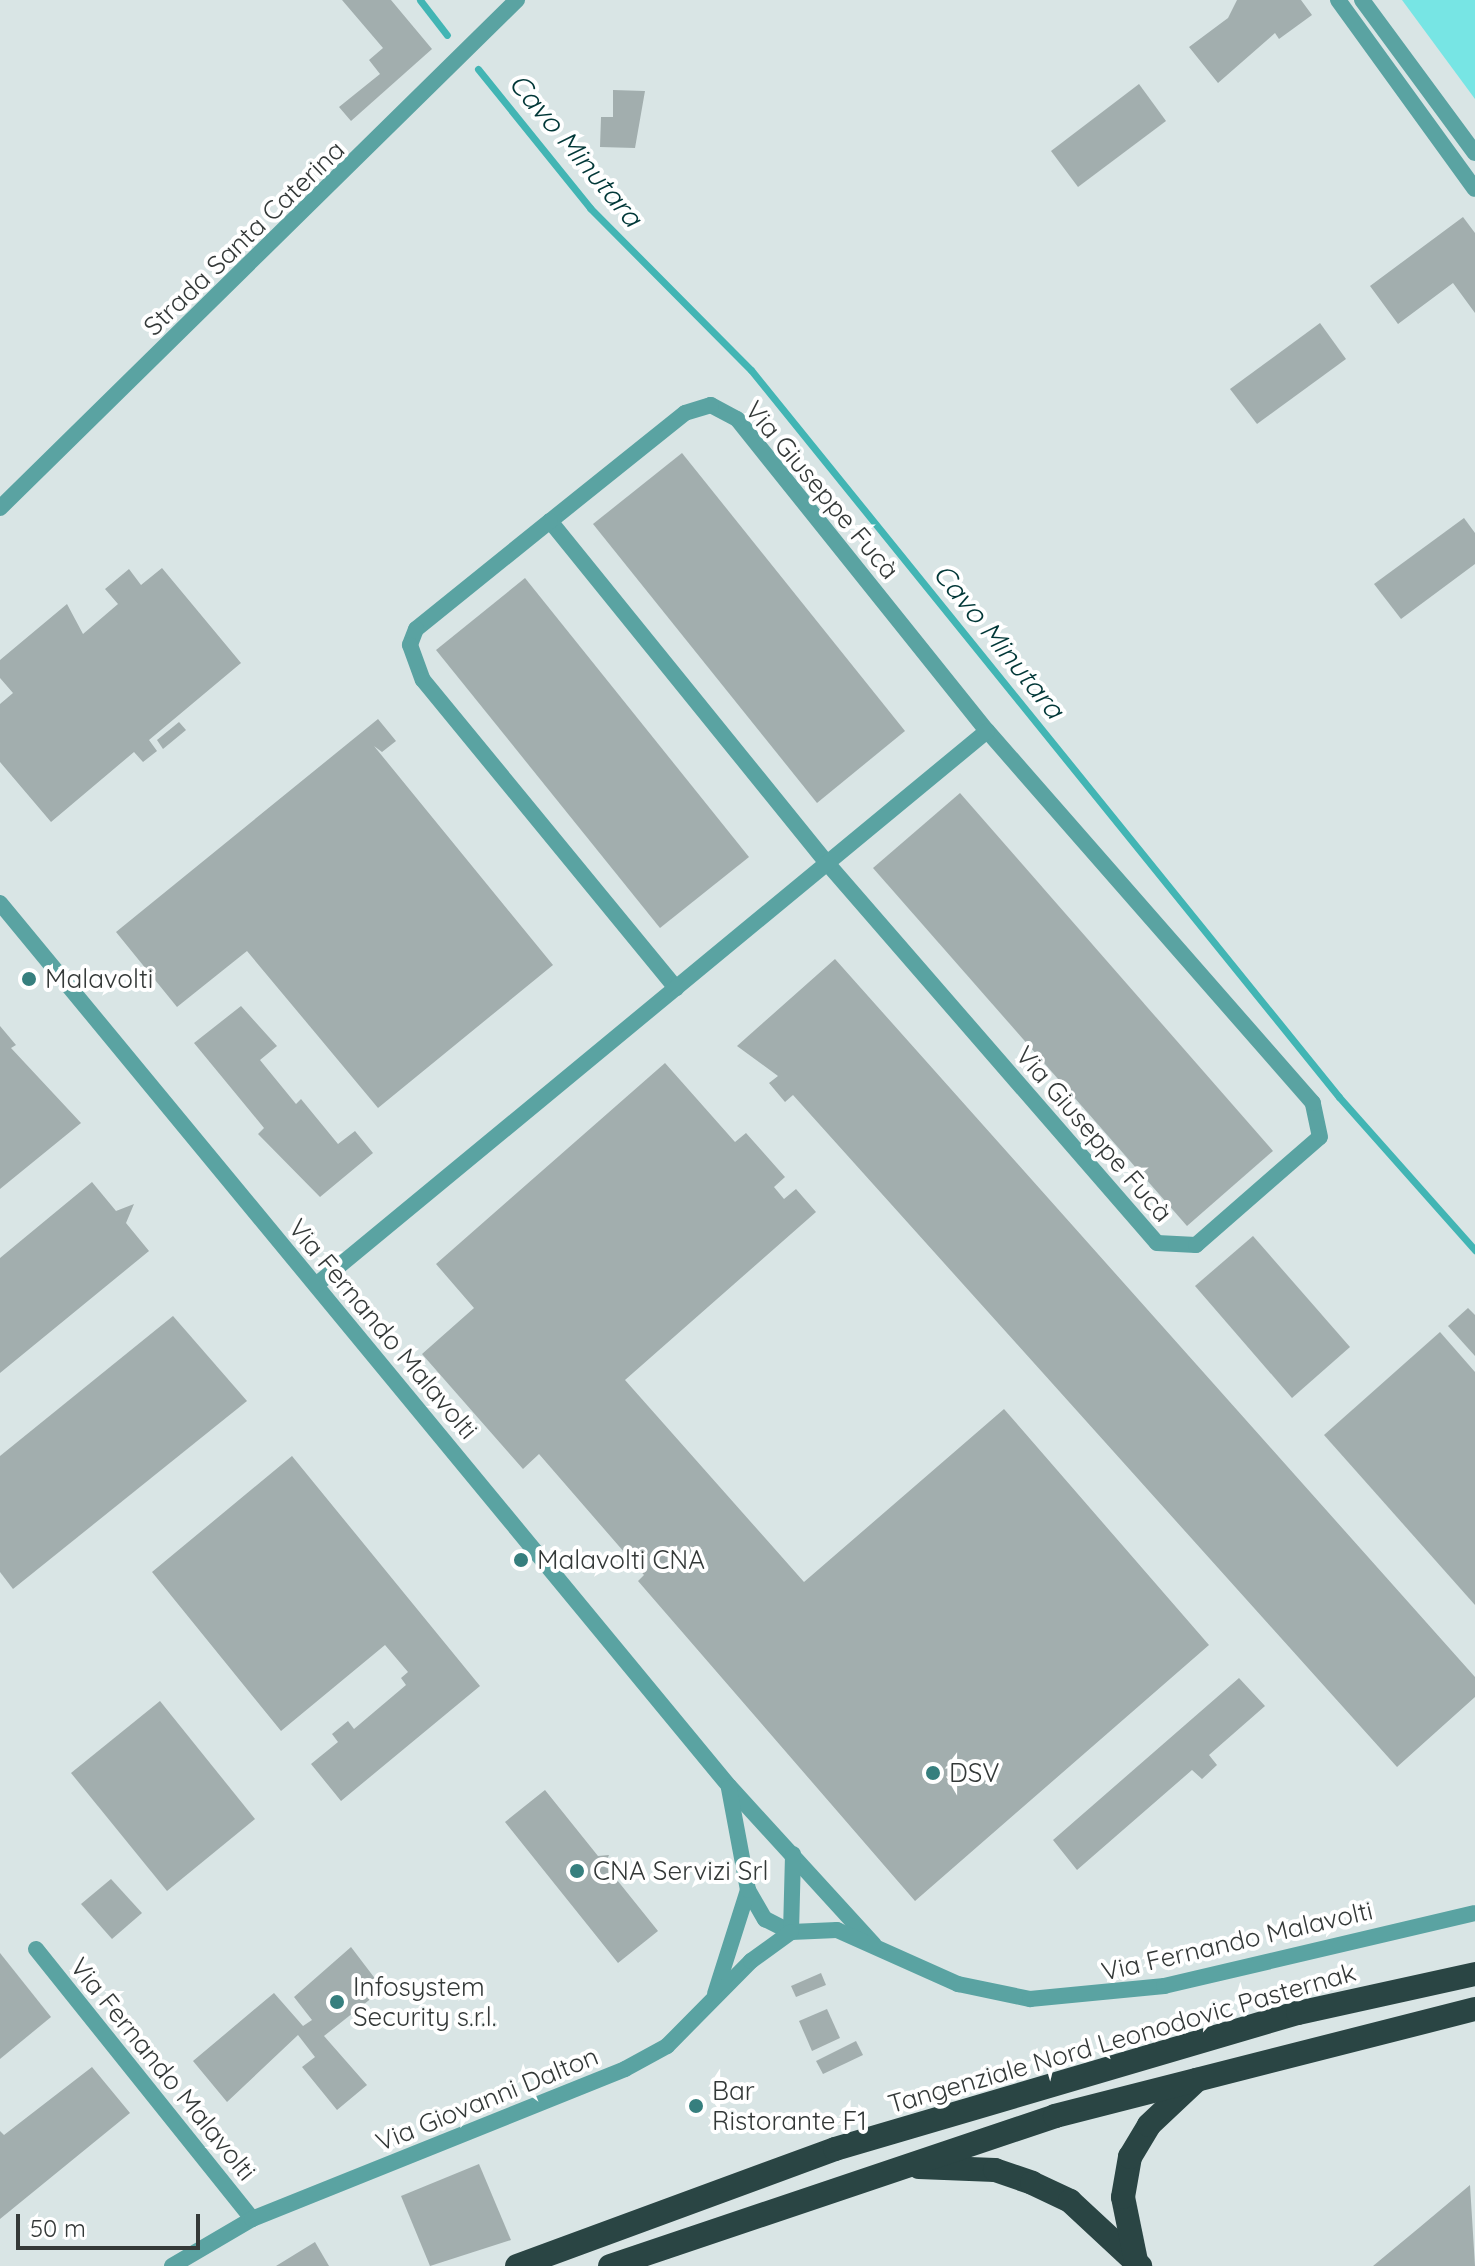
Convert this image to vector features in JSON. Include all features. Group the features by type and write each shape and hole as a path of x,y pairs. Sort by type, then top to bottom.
{"highway":[{"name":"Tangenziale Nord Leonodovic Pasternak","path":"517,2266 926,2122 1298,2013 1475,1974"},
{"path":"610,2266 905,2166 1203,2075 1475,2009"},
{"path":"1138,2264 1123,2197 1130,2157 1149,2125 1203,2075"},
{"path":"905,2166 995,2170 1032,2183 1070,2201 1138,2264"}],"street":[{"name":"Strada Santa Caterina","path":"0,508 517,0"},
{"path":"1338,0 1475,189"},
{"path":"1362,0 1475,153"},
{"name":"Via Giuseppe Fucà","path":"550,521 827,863 1157,1243 1184,1249 1209,1235 1313,1147 1318,1113 987,731 724,409 685,413 550,521 416,629 412,663 676,988"},
{"path":"316,1285 987,731"},
{"name":"Via Fernando Malavolti","path":"0,903 729,1786 874,1945"},
{"name":"Via Fernando Malavolti","path":"729,1786 748,1890 765,1919 791,1932 837,1930 999,1995 1095,1998 1475,1913"},
{"path":"791,1932 793,1854"},
{"name":"Via Fernando Malavolti","path":"713,1999 748,1890"},
{"name":"Via Giovanni Dalton","path":"172,2266 252,2219 625,2069 667,2046 713,1999 791,1932"},
{"name":"Via Fernando Malavolti","path":"36,1949 252,2219"}],"shaded area":[{"path":"1402,0 1475,0 1475,99"}],"building":[{"path":"342,0 391,0 432,49 351,121 339,107 380,74 369,60 383,48"},
{"path":"1237,0 1301,0 1312,15 1279,39 1275,33 1218,83 1189,47 1228,18"},
{"path":"1139,84 1166,121 1078,187 1051,151"},
{"path":"613,90 645,91 635,148 600,147 601,117 613,117"},
{"path":"1463,217 1475,233 1475,313 1453,283 1398,324 1370,286"},
{"path":"1320,323 1346,359 1257,424 1230,389"},
{"path":"682,453 905,731 817,803 593,524"},
{"path":"1464,518 1475,533 1475,564 1401,619 1374,584"},
{"path":"162,568 241,663 149,740 157,751 143,762 134,752 51,822 0,762 0,704 13,693 0,678 0,660 67,604 83,634 118,604 105,589 129,569 141,585"},
{"path":"525,578 749,857 660,928 436,650"},
{"path":"378,719 396,741 382,752 374,746 553,965 378,1108 247,951 177,1007 116,932"},
{"path":"179,722 186,730 163,749 157,740"},
{"path":"960,793 1273,1151 1187,1226 873,868"},
{"path":"835,959 1475,1677 1475,1697 1397,1767 793,1095 785,1102 769,1083 778,1076 737,1046"},
{"path":"241,1006 277,1046 260,1060 296,1104 301,1099 338,1144 355,1131 373,1153 320,1197 258,1134 264,1128 194,1043"},
{"path":"0,1026 16,1045 11,1048 81,1123 0,1189"},
{"path":"665,1063 735,1142 746,1133 785,1177 774,1187 784,1199 796,1189 816,1212 625,1380 804,1582 1004,1409 1209,1645 915,1901 638,1581 644,1575 539,1454 523,1469 422,1354 474,1308 436,1264"},
{"path":"92,1182 116,1211 134,1204 126,1223 149,1251 0,1373 0,1258"},
{"path":"1253,1236 1350,1347 1292,1398 1195,1286"},
{"path":"1468,1308 1475,1315 1475,1356 1448,1326"},
{"path":"173,1316 247,1401 13,1589 0,1572 0,1456"},
{"path":"1440,1332 1475,1372 1475,1605 1324,1435"},
{"path":"292,1456 480,1686 341,1801 311,1764 338,1742 332,1734 348,1721 354,1729 406,1685 401,1678 408,1672 385,1645 281,1731 152,1572"},
{"path":"1239,1678 1265,1706 1209,1755 1217,1765 1202,1779 1192,1770 1077,1870 1053,1840"},
{"path":"160,1701 255,1819 167,1891 71,1773"},
{"name":"CNA Servizi Srl","path":"545,1790 598,1856 609,1855 605,1865 658,1931 618,1963 505,1822"},
{"path":"111,1879 142,1913 112,1939 81,1904"},
{"path":"351,1947 383,1989 324,2036 367,2085 337,2110 302,2067 315,2057 298,2035 227,2102 193,2061 274,1993 303,2026 312,2020 294,1997"},
{"path":"0,1953 51,2017 0,2059"},
{"path":"821,1973 826,1985 796,1997 791,1986"},
{"path":"827,2009 840,2038 812,2051 799,2021"},
{"path":"856,2041 863,2055 823,2074 816,2061"},
{"path":"92,2067 130,2113 0,2219 0,2131 4,2135"},
{"path":"479,2164 511,2240 430,2266 401,2196"},
{"path":"1470,2185 1475,2266 1373,2266 1420,2227"},
{"path":"315,2242 329,2266 276,2266"}],"waterway":[{"name":"Cavo Minutara","path":"420,0 447,35"},
{"name":"Cavo Minutara","path":"478,69 590,208 751,370 1339,1097 1475,1250"}],"place":[{"name":"Malavolti","path":"29,979"},
{"name":"Malavolti CNA","path":"521,1560"},
{"name":"DSV","path":"933,1773"},
{"name":"CNA Servizi Srl","path":"577,1871"},
{"name":"Infosystem Security s.r.l.","path":"337,2002"},
{"name":"Bar Ristorante F1","path":"696,2106"}]}
